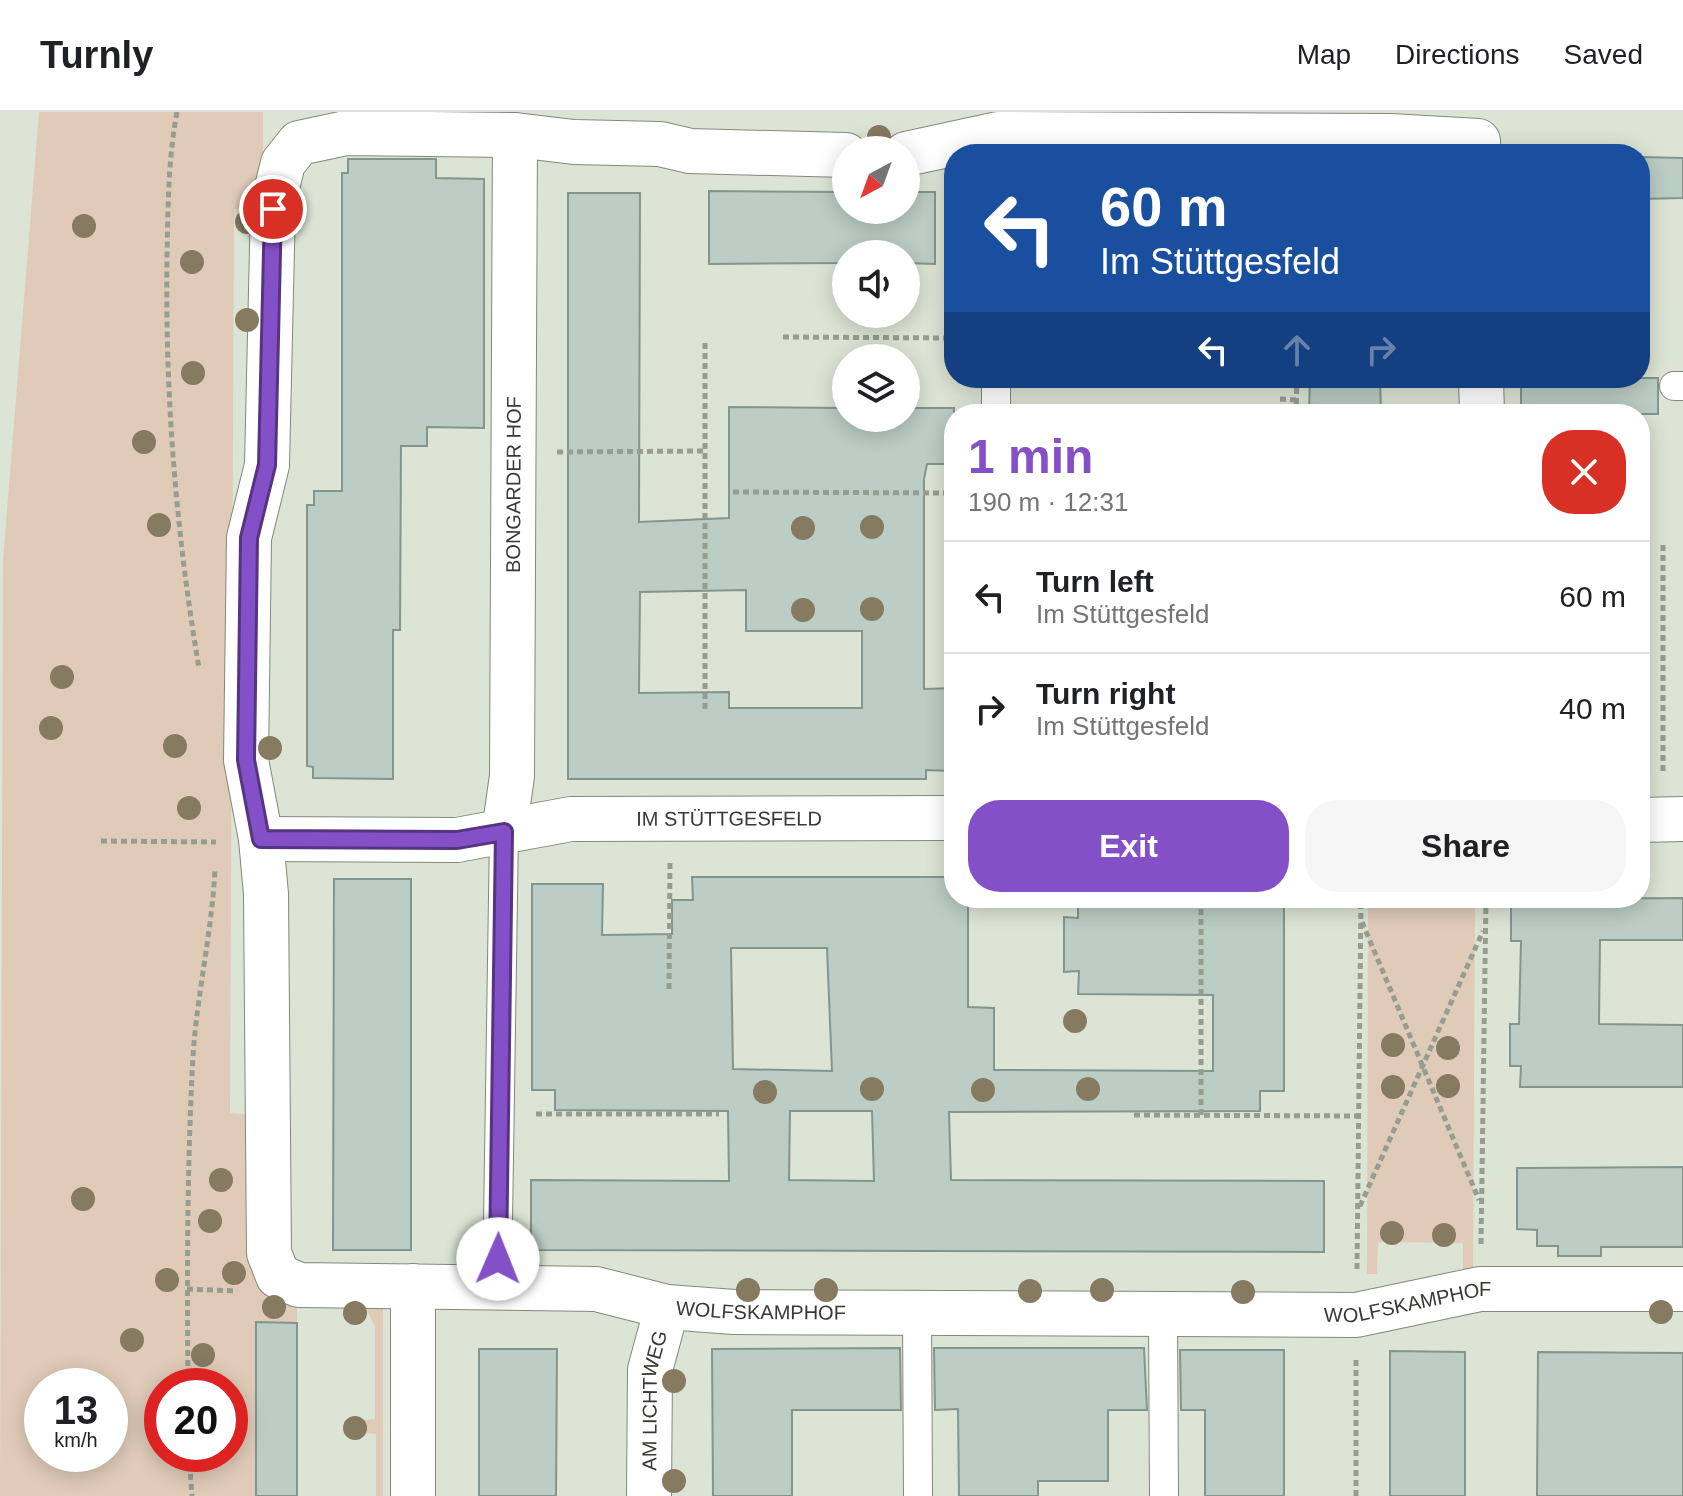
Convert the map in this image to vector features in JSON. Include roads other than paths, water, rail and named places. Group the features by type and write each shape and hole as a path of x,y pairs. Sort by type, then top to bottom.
{"street":[{"path":"261,839 246,760 249,538 267,465 273,204 283,163 307,139 346,133 515,135 574,142 660,144 690,151 832,155"},
{"name":"BONGARDER HOF","path":"504,832 512,776 515,135"},
{"path":"998,144 1390,136 1478,141 1478,144"},
{"path":"920,152 944,150"},
{"name":"IM STÜTTGESFELD","path":"261,839 457,840 571,819 944,818"},
{"name":"WOLFSKAMPHOF","path":"261,839 266,894 271,1264 278,1276 299,1285 596,1289 667,1307 734,1312 1356,1315 1480,1289 1683,1289"},
{"path":"413,1286 413,1496"},
{"name":"AM LICHTWEG","path":"649,1496 650,1370 667,1307"}],"lane":[{"path":"497,1287 504,832"},
{"path":"917,1313 918,1496"},
{"path":"1163,1314 1164,1496"}]}
